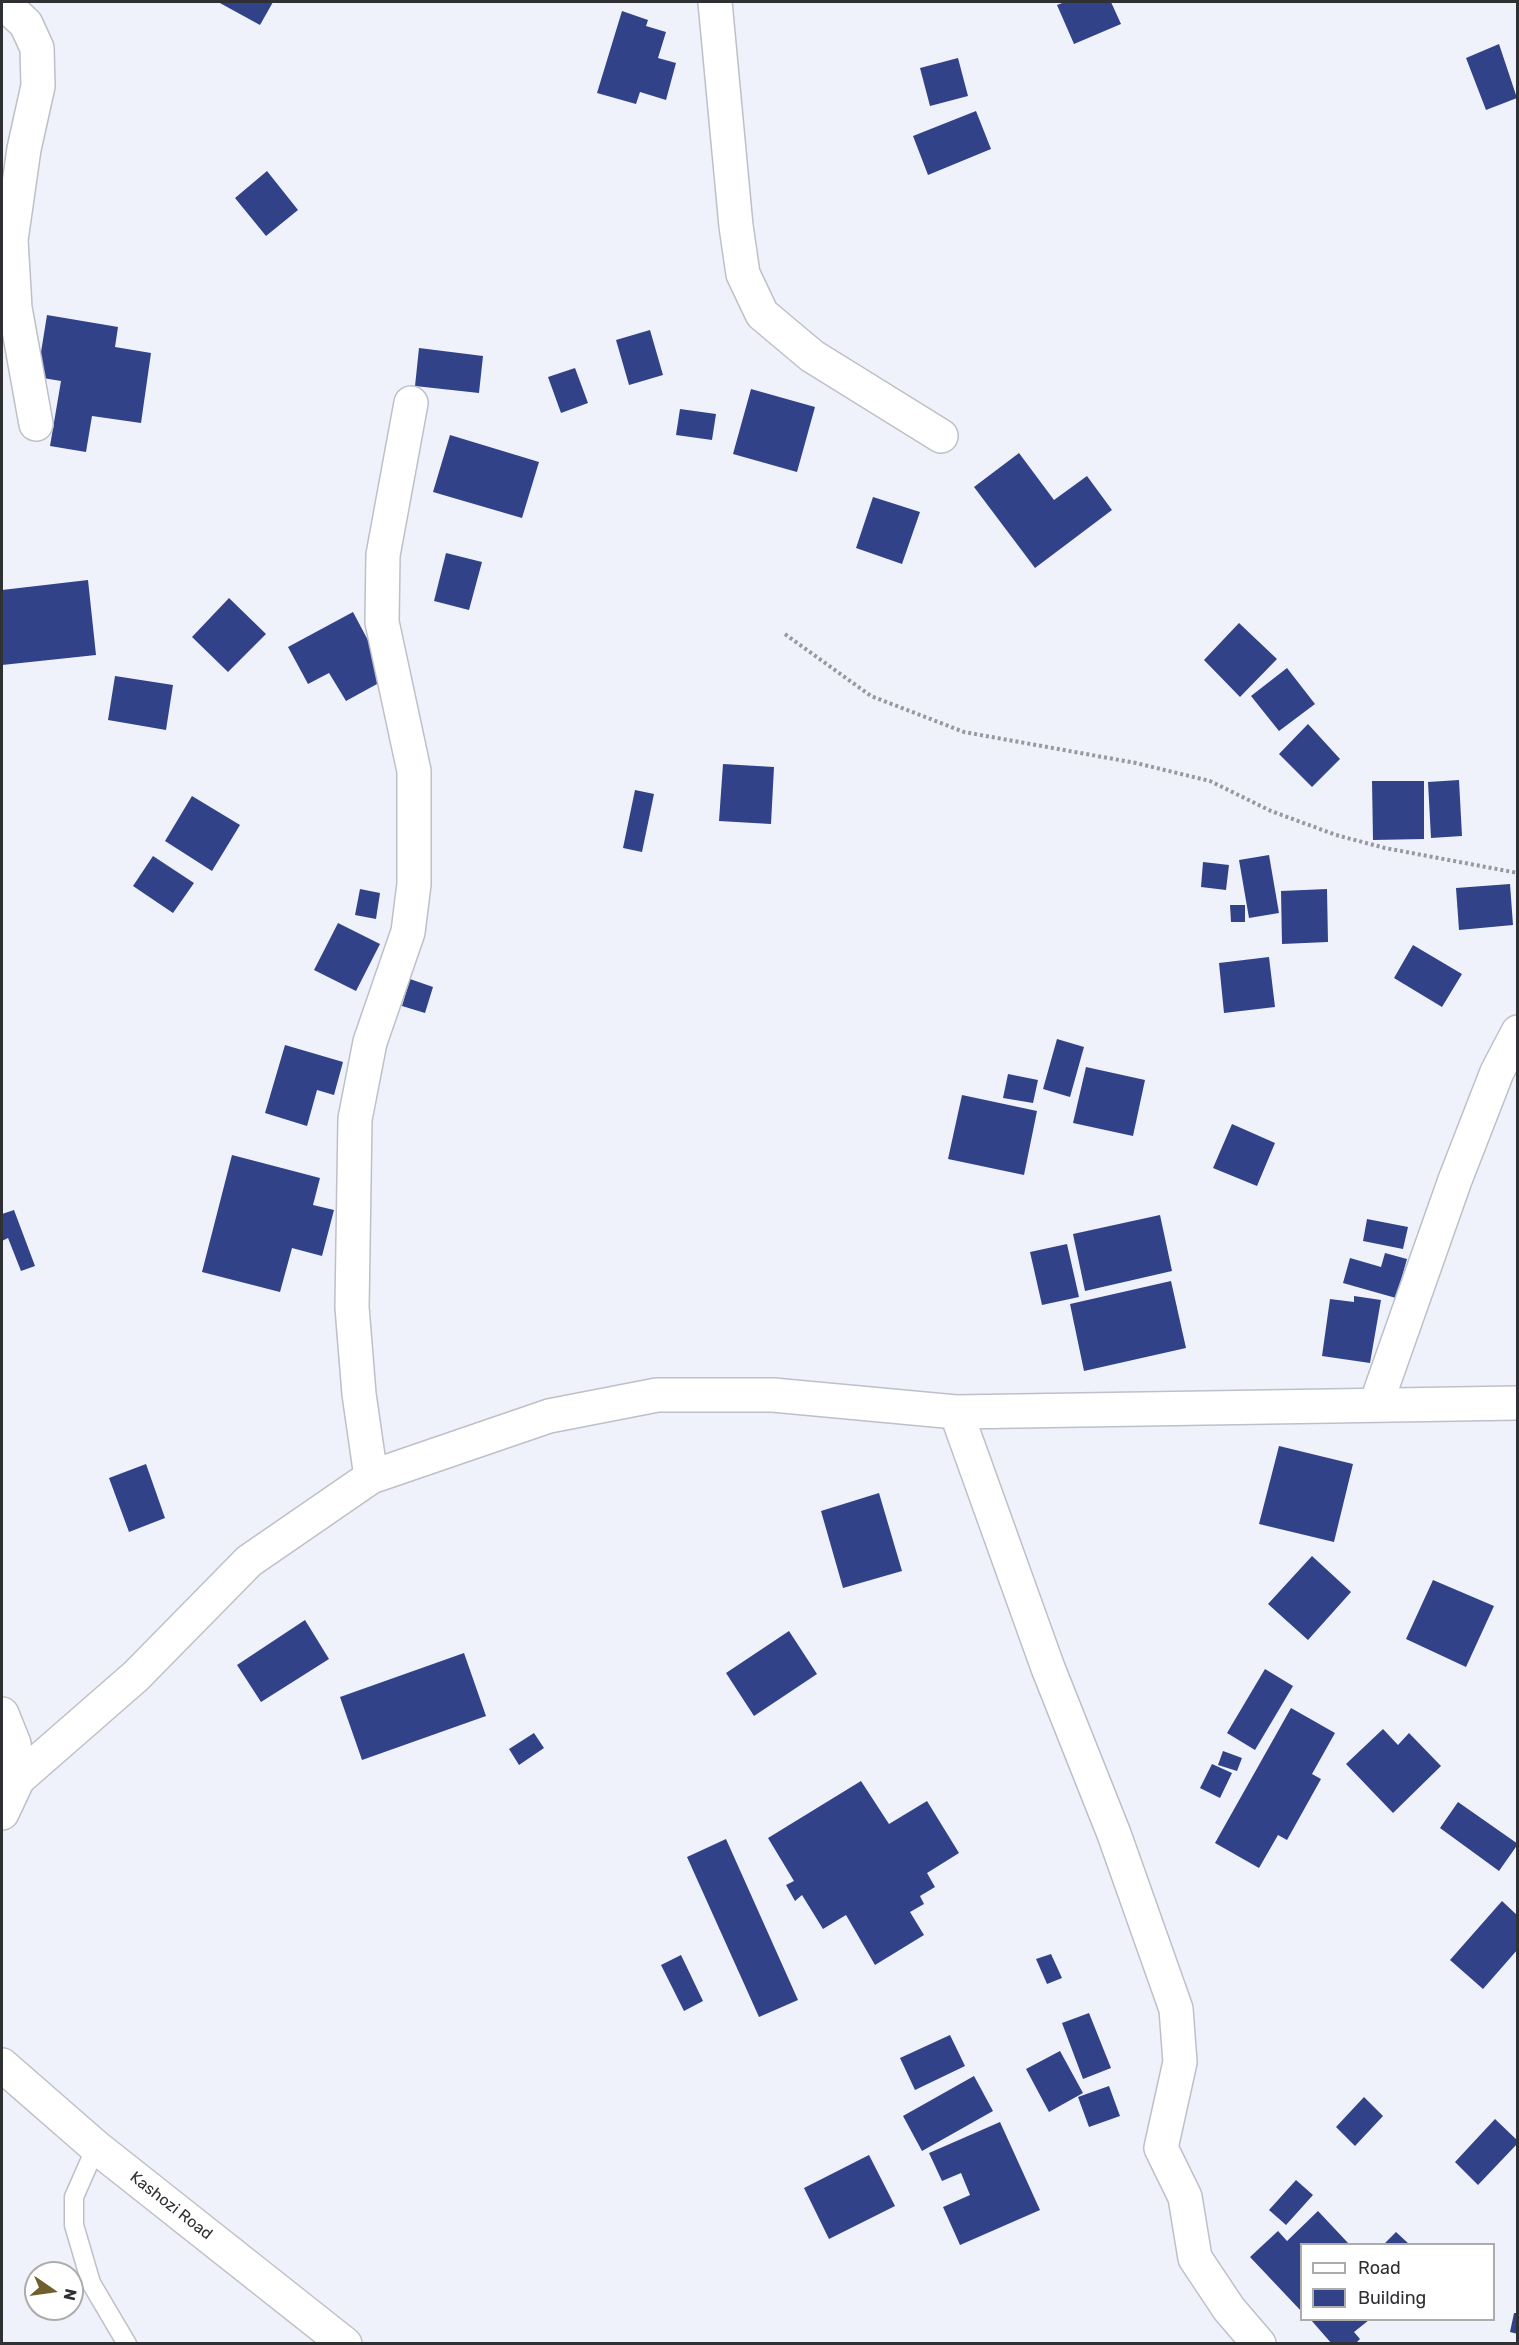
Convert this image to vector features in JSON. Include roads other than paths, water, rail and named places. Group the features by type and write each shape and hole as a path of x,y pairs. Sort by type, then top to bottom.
{"street":[{"path":"715,2 736,226 743,274 762,314 813,356 941,436"},
{"path":"2,4 26,24 37,48 38,86 24,149 11,240 15,308 36,424"},
{"path":"371,1477 359,1394 352,1307 355,1119 370,1042 408,932 414,884 414,771 382,622 383,555 411,403"},
{"path":"1376,1404 1455,1180 1497,1072 1518,1032"},
{"path":"2,1813 18,1779 136,1676 249,1561 371,1477 549,1416 657,1395 773,1395 956,1412 1518,1403"},
{"path":"956,1412 1048,1668 1114,1834 1176,2009 1180,2062 1161,2148 1185,2197 1195,2258 1229,2308 1259,2343"},
{"path":"2,1714 14,1744 18,1779"},
{"name":"Kashozi Road","path":"2,2065 96,2146 345,2343"}],"lane":[{"path":"96,2146 74,2197 74,2224 91,2283 128,2343"}]}
